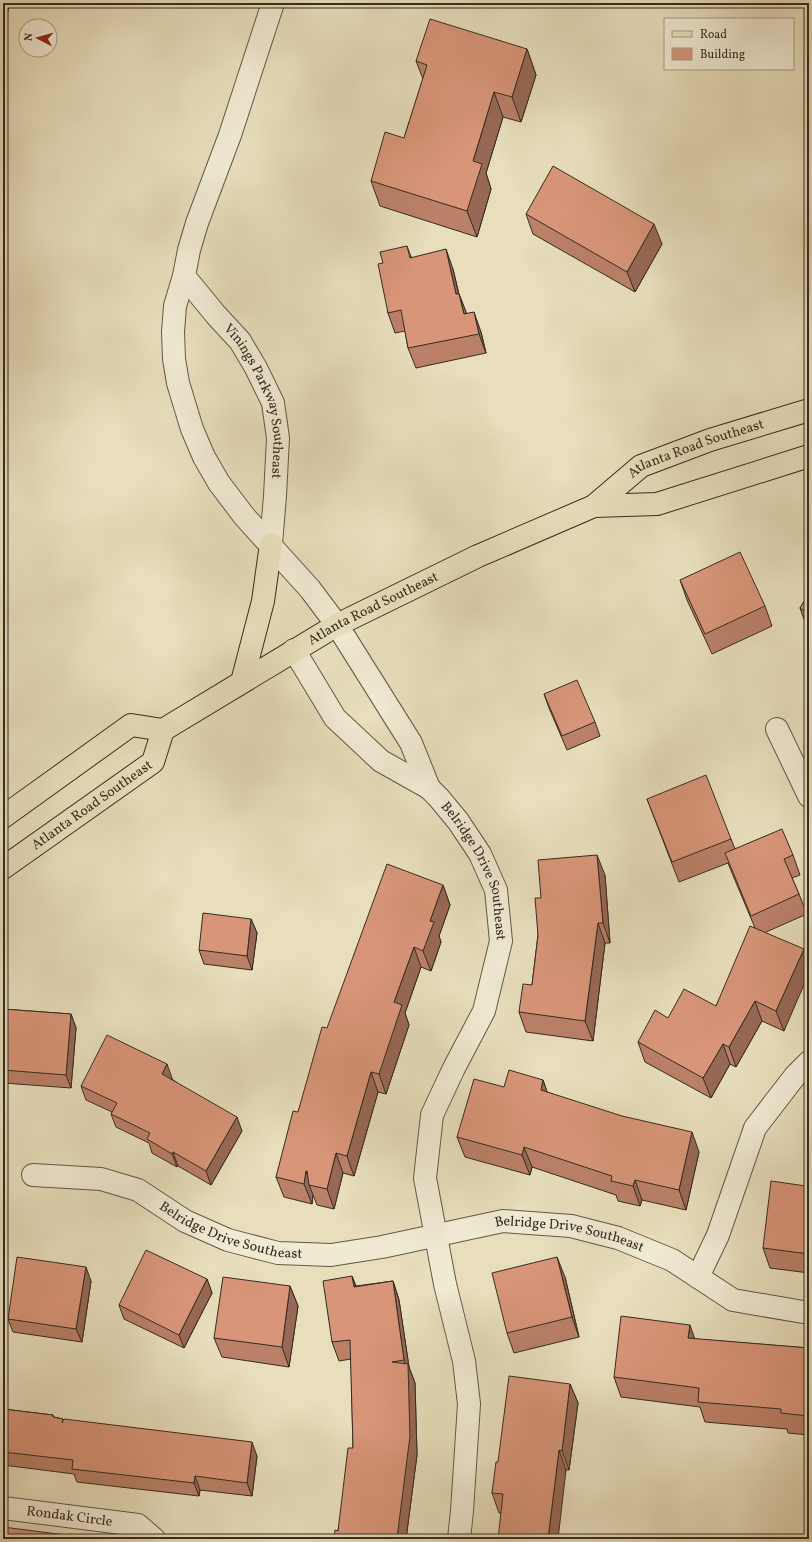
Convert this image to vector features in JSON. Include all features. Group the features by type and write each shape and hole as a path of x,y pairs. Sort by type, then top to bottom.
{"main road":[{"name":"Atlanta Road Southeast","path":"3,868 153,762 163,730 337,625 478,556 594,506 642,466 710,440 809,410"},
{"name":"Atlanta Road Southeast","path":"594,506 657,504 809,456"},
{"path":"242,682 263,601 271,544"},
{"path":"3,817 130,725 163,730"}],"street":[{"path":"273,3 230,135 197,223 189,250 184,276 175,306 173,332 174,359 178,383 185,407 204,457 219,483 244,516 271,544 310,589 337,625"},
{"name":"Vinings Parkway Southeast","path":"184,276 216,315 240,341 256,368 273,403 278,438 271,544"},
{"name":"Belridge Drive Southeast","path":"337,625 411,743 429,788"},
{"name":"Belridge Drive Southeast","path":"294,650 335,718 381,761 429,788 458,821 480,854 496,890 501,941 484,1011 454,1068 432,1115 425,1178 434,1235 464,1362 469,1404 459,1539"},
{"path":"777,729 809,796"},
{"path":"698,1277 718,1235 755,1128 795,1076 809,1062"},
{"name":"Belridge Drive Southeast","path":"33,1175 102,1179 138,1190 185,1221 228,1240 278,1253 331,1255 382,1247 503,1221 571,1226 618,1238 672,1260 732,1300 809,1313"},
{"name":"Rondak Circle","path":"3,1508 138,1525 154,1539"}],"building":[{"path":"430,19 527,49 512,97 494,92 473,161 482,164 467,211 371,181 385,132 404,138 427,65 416,61"},
{"path":"553,166 654,224 627,272 526,214"},
{"path":"407,246 410,258 446,249 456,294 459,294 464,314 474,312 479,334 408,348 401,310 388,313 378,264 383,263 380,252"},
{"path":"740,552 765,606 705,634 680,580"},
{"path":"809,593 809,614 800,608"},
{"path":"577,680 595,722 562,736 544,694"},
{"path":"706,775 731,839 672,862 647,799"},
{"path":"782,829 793,855 784,859 799,894 751,916 725,853"},
{"path":"597,855 603,923 598,923 585,1021 519,1012 523,984 532,985 538,935 535,898 541,898 538,860"},
{"path":"387,864 443,885 430,921 434,922 423,951 414,947 394,1002 402,1005 379,1074 371,1072 347,1156 336,1153 327,1189 309,1185 307,1171 304,1184 276,1177 293,1111 298,1112 322,1027 327,1028"},
{"path":"203,913 251,919 247,956 199,950"},
{"path":"750,926 804,949 776,1011 755,1001 729,1047 723,1044 703,1078 638,1042 655,1010 668,1018 684,989 716,1006"},
{"path":"3,1009 71,1014 66,1075 3,1070"},
{"path":"107,1035 167,1064 162,1074 237,1117 206,1171 173,1152 172,1154 147,1139 150,1133 111,1114 117,1103 81,1086"},
{"path":"509,1070 543,1080 541,1090 622,1116 692,1132 679,1190 635,1180 633,1186 611,1181 612,1176 524,1147 522,1155 457,1137 474,1079 504,1087"},
{"path":"809,1179 809,1254 763,1248 771,1181 806,1186"},
{"path":"146,1250 207,1279 179,1335 119,1305"},
{"path":"17,1257 86,1267 76,1329 8,1319"},
{"path":"557,1257 572,1317 507,1333 492,1273"},
{"path":"352,1276 354,1287 393,1281 404,1360 392,1362 408,1364 410,1436 397,1538 402,1539 334,1539 335,1530 338,1531 348,1448 353,1448 350,1340 332,1342 323,1281"},
{"path":"223,1277 290,1286 282,1347 214,1338"},
{"path":"621,1316 690,1325 688,1338 809,1348 809,1416 781,1413 781,1409 698,1402 699,1388 614,1377"},
{"path":"509,1376 570,1384 562,1451 559,1450 548,1539 498,1539 503,1494 492,1493 496,1462 498,1462"},
{"path":"3,1409 53,1415 53,1417 63,1419 62,1423 64,1419 252,1442 247,1483 195,1476 194,1483 72,1469 73,1460 3,1452"},
{"path":"3,1527 97,1539 3,1539"}]}
